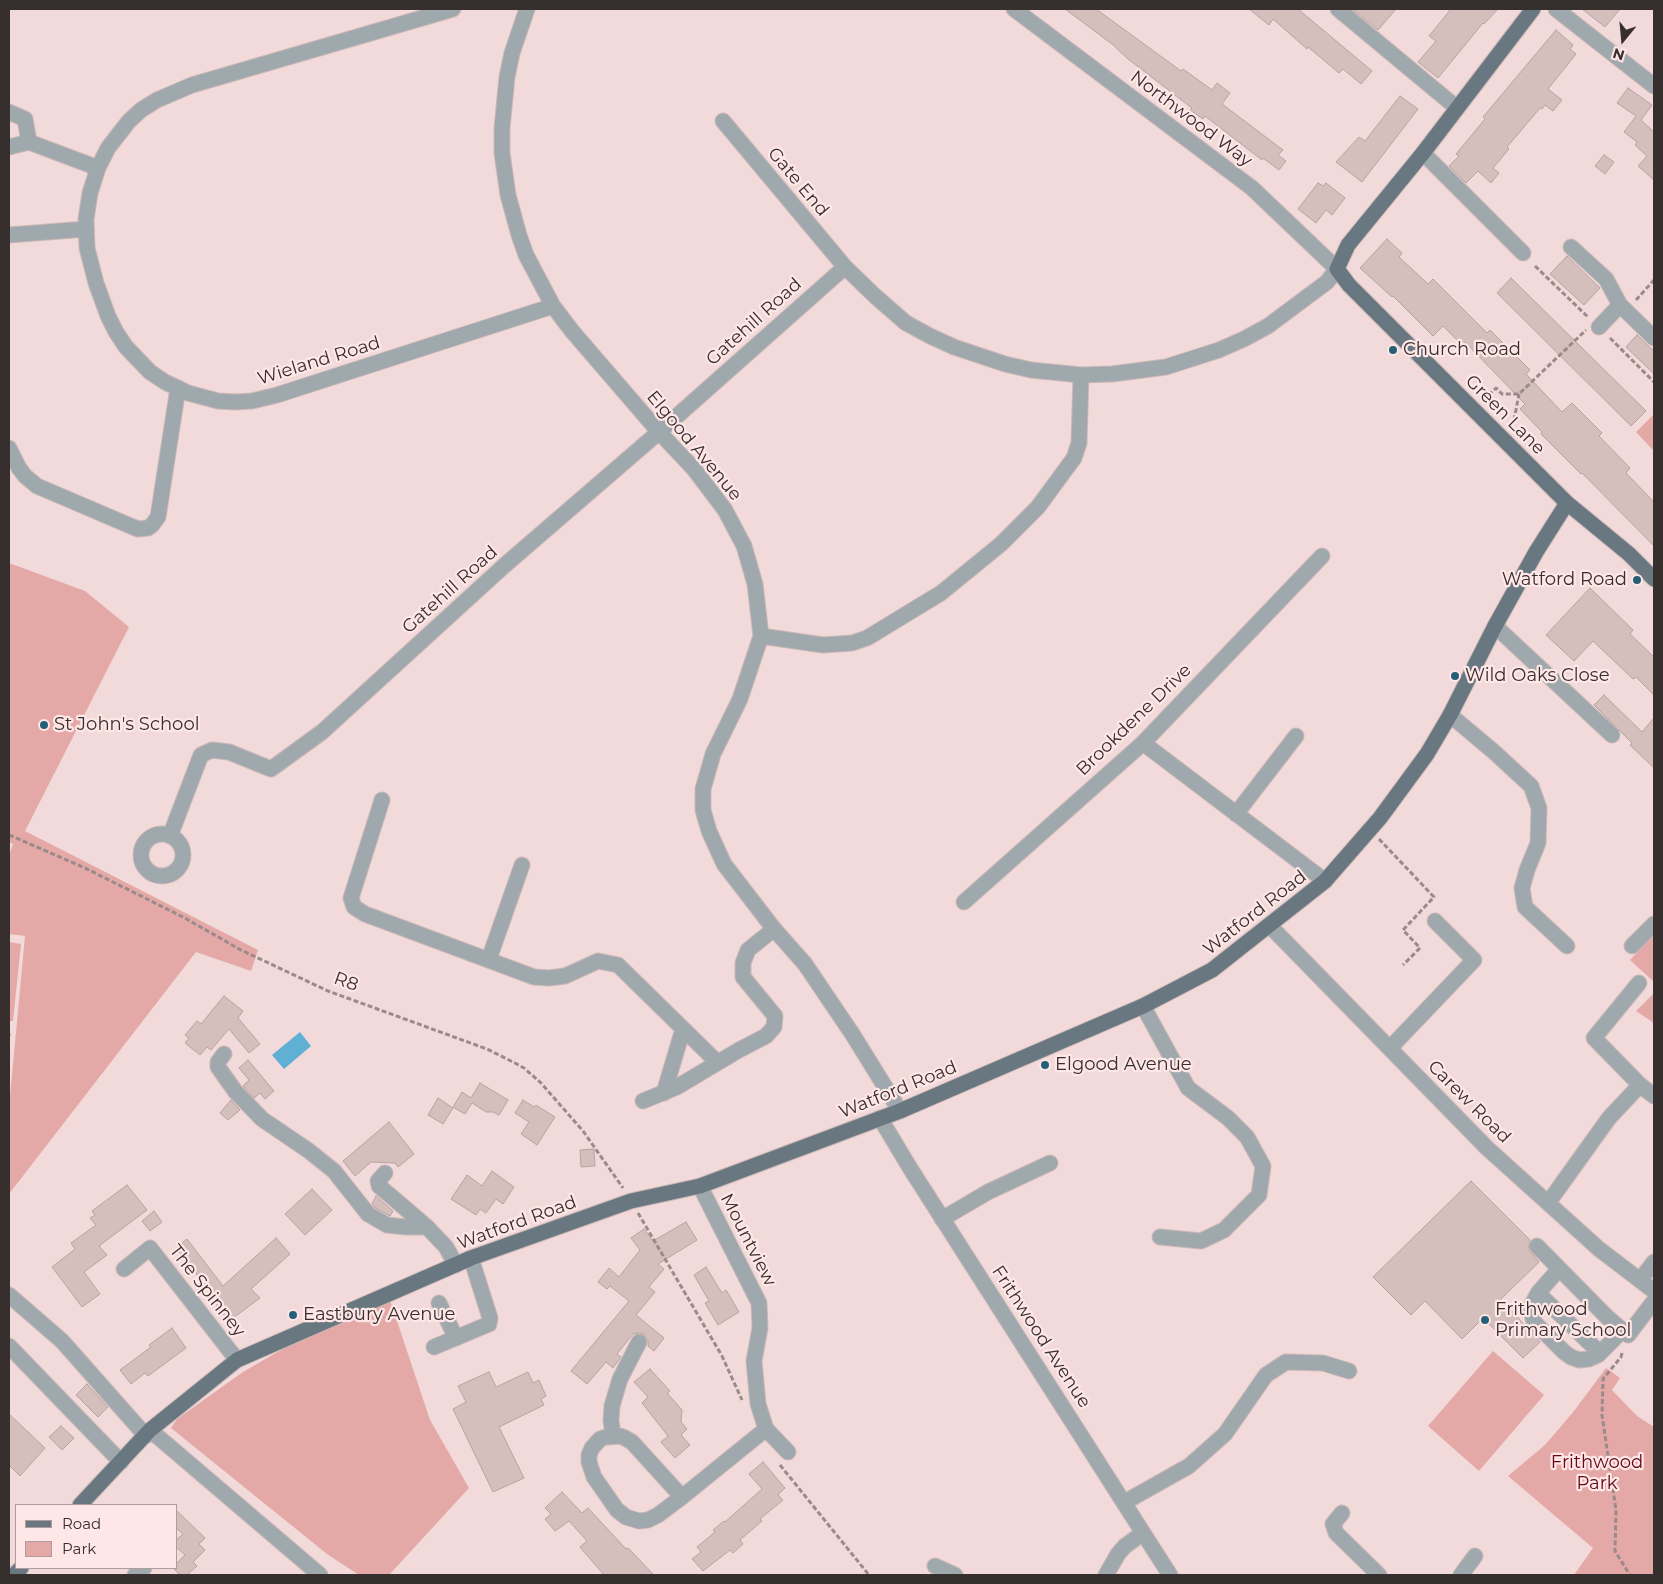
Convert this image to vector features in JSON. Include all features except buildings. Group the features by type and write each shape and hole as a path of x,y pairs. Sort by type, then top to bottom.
{"main road":[{"path":"1337,269 1348,245 1423,154 1533,9"},
{"name":"Green Lane","path":"1337,269 1349,285 1567,504 1629,554 1654,579"},
{"name":"Watford Road","path":"81,1504 148,1433 237,1360 471,1258 631,1201 700,1186 900,1111 1143,1006 1212,970 1325,881 1370,830 1427,754 1450,715 1495,626 1536,552 1567,504"}],"street":[{"name":"Wieland Road","path":"453,9 192,85 157,100 141,110 128,121 108,148 98,168 90,193 86,229 91,266 108,316 116,332 137,360 157,377 178,388 202,397 218,400 252,401 277,395 553,306"},
{"name":"Elgood Avenue","path":"527,9 517,36 503,102 502,153 508,195 518,235 534,274 553,306 572,331 659,432 694,469 726,510 740,539 755,584 761,636 740,699 713,754 703,789 703,810 709,831 724,864 805,964 900,1111"},
{"name":"Northwood Way","path":"1014,9 1252,188 1337,269"},
{"path":"1338,9 1457,108"},
{"path":"1556,9 1654,86"},
{"path":"9,112 25,119 29,142"},
{"name":"Gate End","path":"723,122 845,267"},
{"path":"9,148 29,142 98,168"},
{"path":"1423,154 1523,253"},
{"path":"9,235 86,229"},
{"path":"1572,247 1606,278 1623,308 1654,338"},
{"path":"845,267 906,323 954,347 1005,364 1040,371 1081,375 1139,371 1175,364 1219,350 1268,326 1327,282 1337,269"},
{"name":"Gatehill Road","path":"170,836 201,755 212,750 229,752 271,769 322,732 505,565 845,267"},
{"path":"1593,328 1623,308"},
{"path":"761,636 823,645 852,643 866,638 941,593 1001,544 1038,507 1074,458 1079,443 1081,375"},
{"path":"9,448 19,468 37,486 138,529 148,528 158,516 178,388"},
{"name":"Brookdene Drive","path":"964,902 1143,743 1322,556"},
{"path":"1495,626 1612,735"},
{"path":"1450,715 1531,786 1539,808 1538,843 1522,888 1525,907 1567,946"},
{"path":"1236,814 1296,736"},
{"path":"1143,743 1325,881"},
{"path":"382,800 351,898 354,907 365,914 534,977 565,976 598,961 618,965 717,1062"},
{"path":"489,959 522,865"},
{"path":"1390,1048 1474,960 1435,921"},
{"path":"1632,946 1654,924"},
{"name":"Carew Road","path":"1270,926 1487,1148 1599,1249 1654,1291"},
{"path":"643,1101 677,1087 717,1062 766,1036 774,1027 775,1016 743,977 743,964 748,950 774,928"},
{"path":"1639,984 1594,1038 1640,1086 1654,1096"},
{"path":"1143,1006 1188,1088 1228,1118 1247,1137 1264,1166 1259,1195 1224,1230 1200,1241 1160,1237"},
{"path":"664,1093 683,1029"},
{"path":"224,1054 218,1062 218,1067 235,1091 262,1120 309,1151 334,1171 368,1214 387,1225 427,1227"},
{"path":"1548,1203 1610,1118 1640,1086"},
{"name":"Frithwood Avenue","path":"880,1118 1170,1575"},
{"path":"942,1218 988,1192 1050,1163"},
{"path":"385,1173 378,1181 379,1186 427,1227 446,1247 456,1265"},
{"name":"Mountview","path":"700,1186 759,1303 760,1328 754,1362 758,1404 766,1429 788,1452"},
{"path":"1536,1246 1625,1333"},
{"name":"The Spinney","path":"124,1269 150,1248 237,1360"},
{"path":"434,1347 489,1324 490,1318 471,1258"},
{"path":"1640,1280 1654,1262"},
{"path":"1559,1269 1538,1293 1530,1308 1534,1322 1564,1352 1579,1360 1589,1359 1600,1353 1625,1333 1654,1302"},
{"path":"1538,1293 1600,1353"},
{"path":"9,1295 62,1341 148,1433 320,1575"},
{"path":"439,1303 456,1338"},
{"path":"613,1435 610,1420 612,1406 620,1379 639,1342"},
{"path":"9,1346 121,1462"},
{"path":"1125,1502 1189,1466 1204,1453 1225,1434 1266,1374 1286,1362 1323,1363 1349,1371"},
{"path":"682,1497 632,1442 620,1436 613,1435 600,1440 595,1444 589,1455 594,1477 617,1510 632,1520 648,1520 682,1497 766,1429"},
{"path":"1342,1513 1333,1524 1336,1533 1379,1575"},
{"path":"1106,1575 1118,1554 1143,1533"},
{"path":"1461,1575 1474,1556"},
{"path":"934,1566 955,1575"}],"path":[{"path":"1623,308 1654,280"},
{"path":"1499,436 1514,420 1519,394 1593,328"},
{"path":"1473,410 1496,388 1502,394 1519,394"},
{"path":"1370,830 1434,897 1403,930 1420,948 1403,965"},
{"name":"R8","path":"9,835 83,867 183,917 241,950 328,991 487,1049 524,1068 583,1131 631,1201"},
{"path":"1625,1333 1621,1356 1603,1379 1602,1415 1616,1510 1614,1551 1630,1575"}],"green space":[{"path":"1654,414 1654,451 1636,432"},
{"path":"9,563 85,591 129,627 25,831 258,950 251,971 196,952 9,1194 9,1107 25,936 9,934 9,856 13,844 9,842"},
{"path":"1654,934 1654,982 1630,960"},
{"path":"9,942 21,944 13,1021 9,1021"},
{"path":"1654,993 1654,1023 1636,1011"},
{"path":"389,1297 430,1420 469,1488 389,1575 359,1575 327,1554 171,1428 177,1419 243,1372 331,1321"},
{"path":"1493,1351 1544,1395 1479,1471 1428,1426"},
{"name":"Frithwood Park","path":"1606,1368 1620,1378 1612,1390 1637,1416 1654,1427 1654,1575 1574,1575 1593,1548 1508,1476 1545,1445 1574,1411"}],"water":[{"path":"300,1032 311,1046 284,1069 272,1055"}],"place":[{"name":"Church Road","path":"1393,350"},
{"name":"Watford Road","path":"1637,580"},
{"name":"Wild Oaks Close","path":"1455,676"},
{"name":"St John's School","path":"44,725"},
{"name":"Elgood Avenue","path":"1045,1065"},
{"name":"Eastbury Avenue","path":"293,1315"},
{"name":"Frithwood Primary School","path":"1485,1320"}]}
